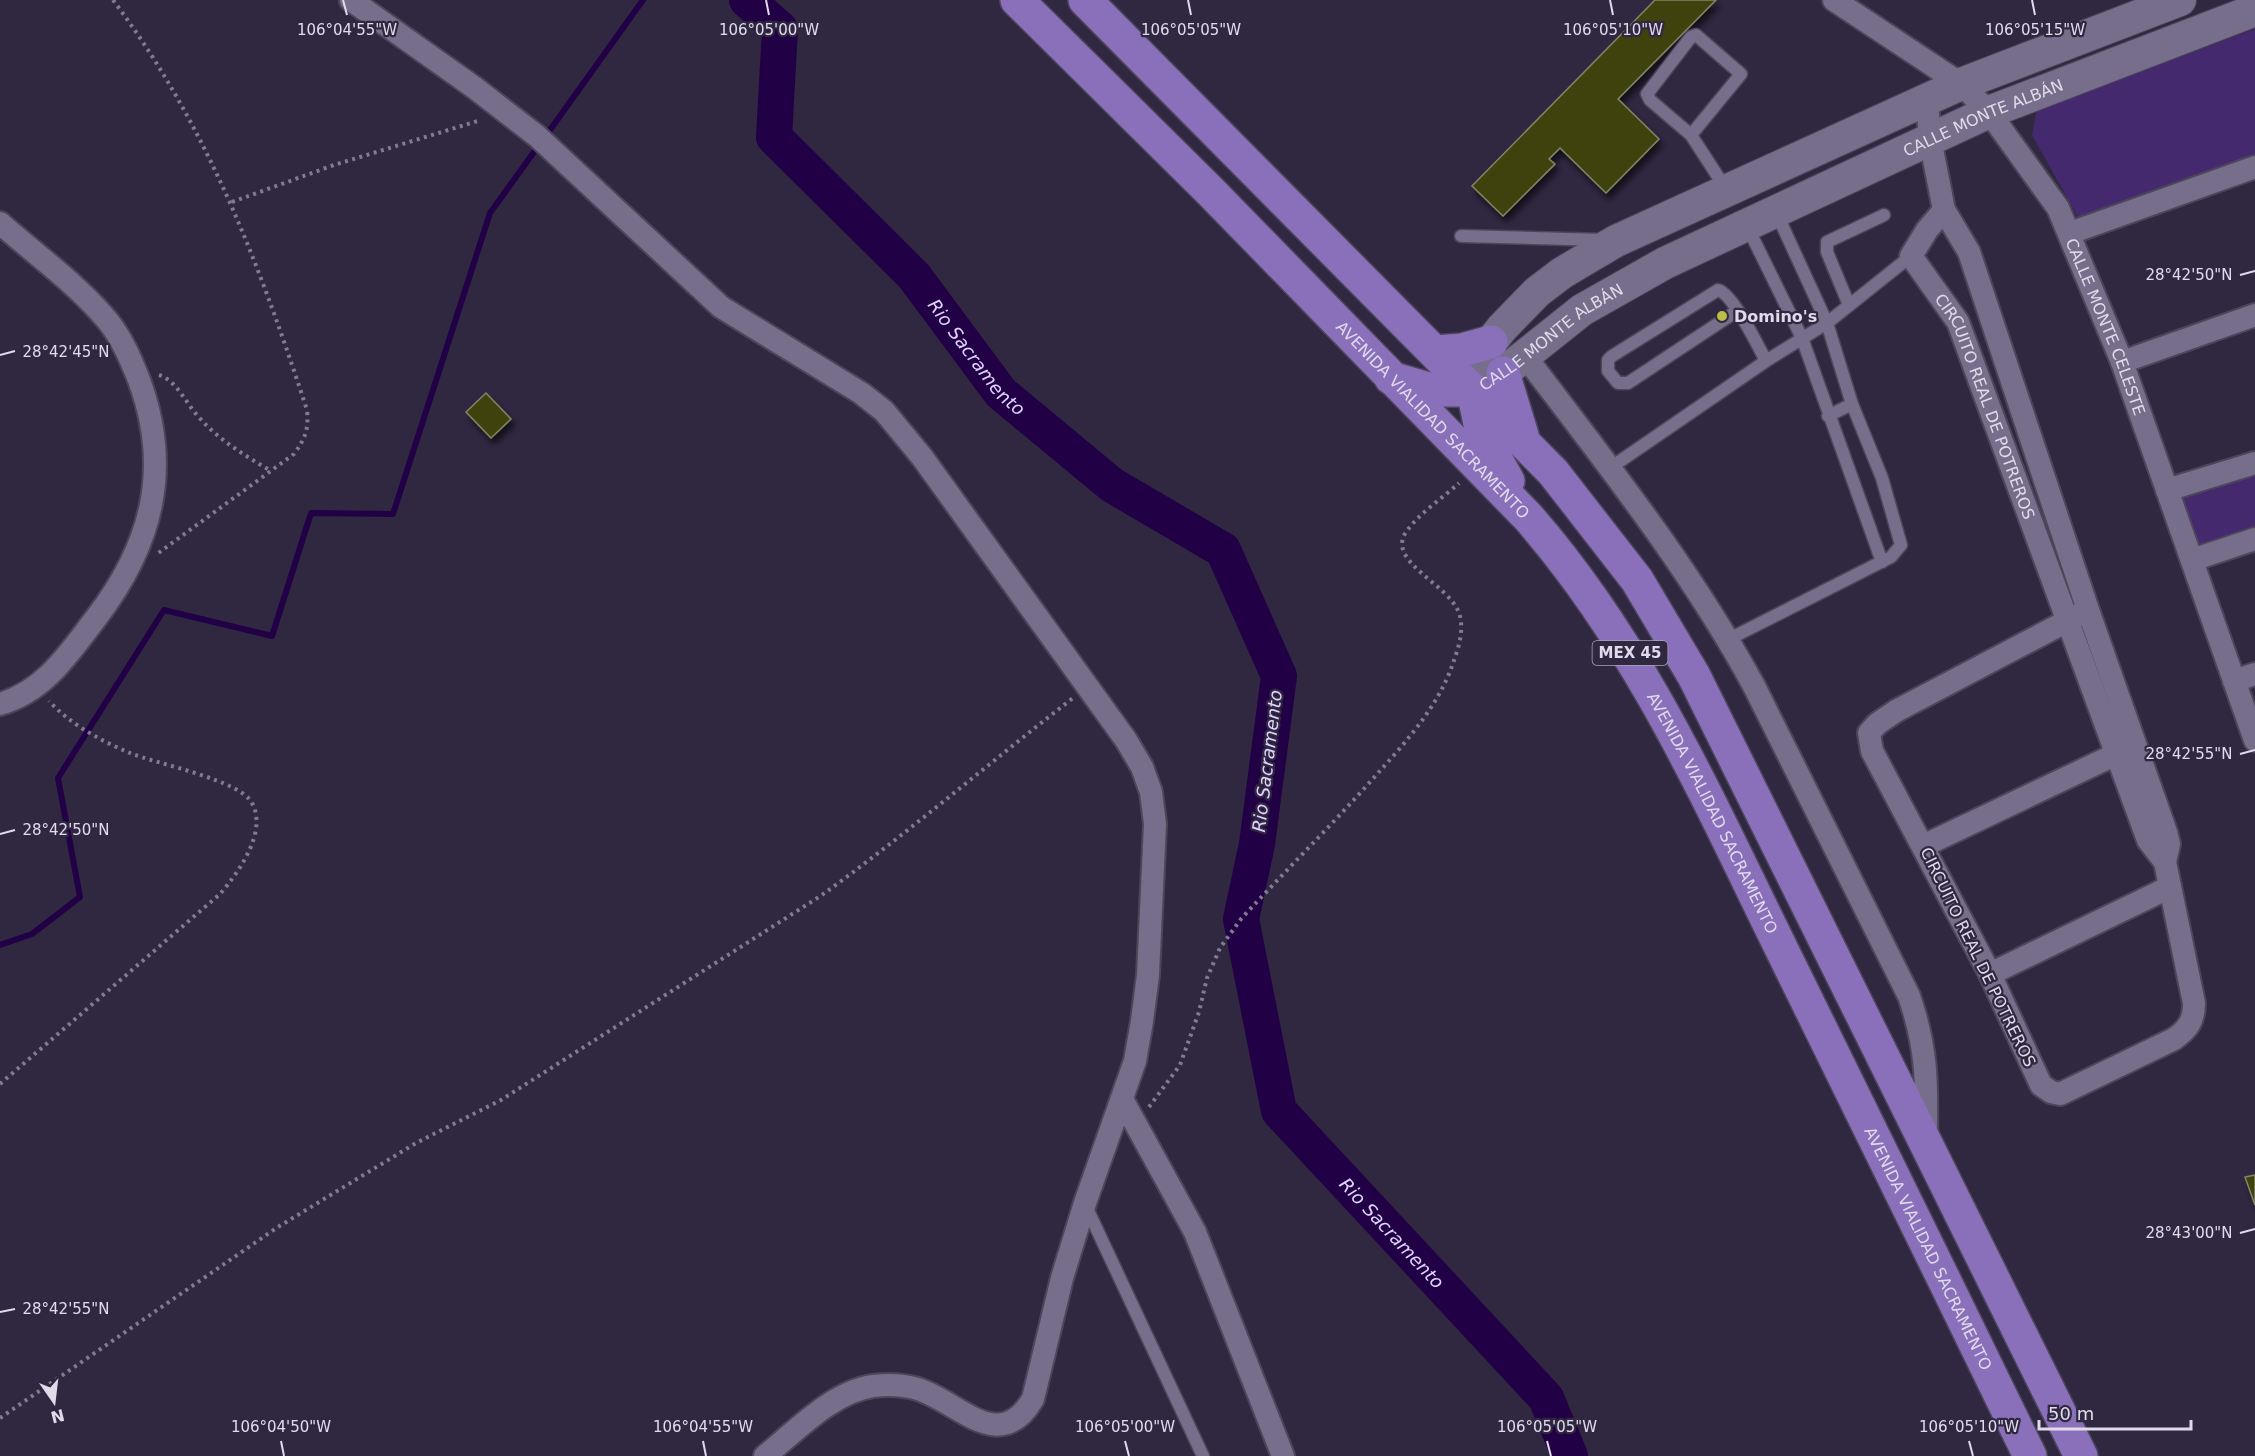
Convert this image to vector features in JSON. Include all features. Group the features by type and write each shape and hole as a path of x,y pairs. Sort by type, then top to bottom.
{"highway":[{"name":"AVENIDA VIALIDAD SACRAMENTO","path":"1017,0 1211,192 1389,378 1528,517 1596,602 1658,702 2030,1456"},
{"name":"MEX 45","path":"1084,0 1473,390 1526,445 1611,543 1665,624 1699,685 2081,1456"},
{"path":"1435,352 1462,350 1491,342"},
{"path":"1514,364 1514,413 1526,445"},
{"path":"1389,378 1432,390 1473,390 1478,420 1488,449 1528,517"}],"main road":[{"name":"CALLE MONTE ALBÁN","path":"1473,390 1491,342 1537,292 1588,256 1726,190 1961,84 2180,0"},
{"name":"CALLE MONTE ALBÁN","path":"1473,390 1514,364 1564,323 1604,296 1665,263 1989,112 2255,10"}],"street":[{"path":"351,0 508,112 566,162 721,307 861,393 884,411 922,456 1088,687 1142,767 1150,792 1155,824 1148,975 1135,1060 1085,1203 1062,1278 1033,1399 1023,1416 1008,1424 990,1424 963,1414 920,1390 899,1385 871,1386 823,1408 765,1456"},
{"name":"CALLE MONTE CELESTE","path":"1834,0 1961,84 1989,112 2058,208 2122,362 2192,560 2245,677 2255,740"},
{"name":"CIRCUITO REAL DE POTREROS","path":"1927,99 1930,139 1944,210 1969,252 2088,610 2126,749"},
{"path":"2070,233 2255,167"},
{"path":"1911,256 1927,230 1944,210"},
{"path":"0,223 108,321 135,369 150,417 156,464 155,489 142,539 123,579 68,653 36,687 0,704"},
{"name":"CIRCUITO REAL DE POTREROS","path":"1911,256 1958,322 2067,619 2166,832 2169,844 2165,862 2194,1003 2192,1022 2187,1030 2174,1039 2071,1091 2060,1094 2051,1092 2041,1085 1990,974 1872,751 1869,733 1872,728 1896,711 2067,619 2088,610"},
{"path":"2122,362 2255,315"},
{"path":"1514,364 1610,468 1677,560 1729,639 1909,996 1924,1046 1928,1074 1926,1141"},
{"path":"2167,490 2255,463"},
{"path":"2192,560 2255,538"},
{"path":"1923,846 2126,749"},
{"path":"1990,974 2170,887"},
{"path":"1122,1099 1195,1232 1283,1456"}],"lane":[{"path":"1691,135 1741,74 1699,35 1690,37 1647,94 1650,100 1691,135 1726,190"},
{"path":"1729,639 1882,562 1899,549 1901,538 1882,478 1852,404 1827,322 1776,211"},
{"path":"1849,305 1827,252 1827,242 1884,215"},
{"path":"1747,224 1802,338 1882,562"},
{"path":"1461,236 1616,241"},
{"path":"1610,468 1827,322 1911,256"},
{"path":"1737,311 1628,383 1618,383 1608,371 1608,360 1612,356 1713,292 1723,291 1737,311 1766,361"},
{"path":"1828,416 1852,404"},
{"path":"1085,1203 1203,1456"}],"path":[{"path":"113,0 166,77 232,202 277,317 307,410 309,425 304,440 294,454 123,579"},
{"path":"232,202 387,148 508,112"},
{"path":"135,369 164,376 220,438 271,471"},
{"path":"1136,1124 1180,1065 1199,1012 1207,978 1220,948 1241,919 1393,756 1419,723 1447,676 1460,640 1459,614 1444,590 1411,565 1404,555 1402,544 1405,533 1478,466"},
{"path":"0,1084 220,894 246,860 255,833 255,813 252,803 237,789 148,760 110,744 65,716 36,687"},
{"path":"0,1418 278,1227 416,1143 509,1095 822,895 873,858 982,768 1088,687"}],"shaded area":[{"path":"2255,29 2255,159 2079,219 2032,135 2037,109"},
{"path":"2255,468 2255,538 2197,559 2173,493"}],"building":[{"path":"1655,0 1716,0 1618,99 1659,139 1606,193 1560,148 1549,159 1555,164 1503,216 1472,186"},
{"path":"486,393 511,419 491,438 466,412"},
{"path":"2255,1175 2255,1205 2245,1177"}],"waterway":[{"path":"545,137 643,0"},
{"name":"Rio Sacramento","path":"747,0 780,29 774,137 914,276 1001,393 1112,485 1223,550 1279,676 1257,844 1241,919 1279,1111 1546,1398 1570,1456"},
{"path":"0,945 32,934 80,897 58,778 164,610 272,636 311,513 393,514 490,213 539,145"}],"place":[{"name":"Domino's","path":"1722,316"}]}
